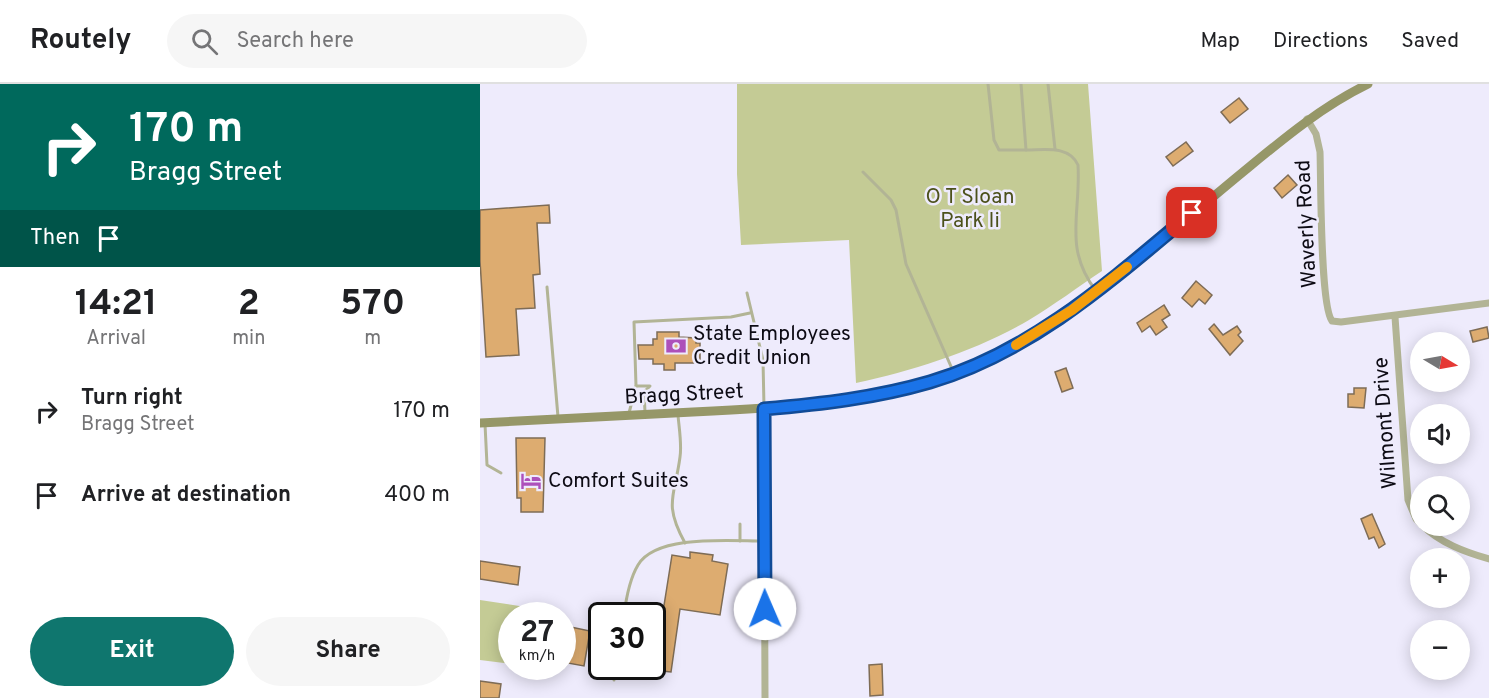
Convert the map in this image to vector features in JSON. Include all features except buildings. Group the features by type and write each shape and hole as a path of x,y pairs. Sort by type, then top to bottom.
{"street":[{"name":"Bragg Street","path":"481,421 764,409 865,398 954,373 1027,339 1096,292 1307,120 1368,84"},
{"name":"Waverly Road","path":"1307,120 1316,134 1320,152 1327,311 1332,321 1341,322 1395,317"},
{"path":"1395,317 1489,303"},
{"name":"Wilmont Drive","path":"1395,317 1410,505"},
{"path":"764,409 765,698"},
{"name":"Wilmont Drive","path":"1437,536 1449,545 1489,559"}],"lane":[{"path":"988,84 994,140 999,150 1055,149 1075,157 1078,165 1076,248 1084,275 1096,292"},
{"path":"1021,84 1026,150"},
{"path":"1048,84 1055,149"},
{"path":"863,172 891,200 896,210 906,264 954,373"},
{"path":"547,287 559,419"},
{"path":"747,293 750,313 764,360 764,409"},
{"path":"628,416 636,386 634,322 732,317 750,313"},
{"path":"636,386 650,386 644,392 645,415"},
{"path":"678,413 680,456 671,504 674,520 685,543"},
{"path":"481,421 487,465 501,473"},
{"path":"740,524 740,541"},
{"path":"626,602 637,566 642,560 663,548 685,543 765,541"}],"green space":[{"name":"O T Sloan Park Ii","path":"737,84 1088,84 1102,271 1029,320 988,341 923,366 856,383 849,240 741,245 737,174"},
{"path":"480,600 498,603 498,662 480,660"}],"slow traffic":[{"path":"1016,345 1072,310 1127,267"}],"place":[{"name":"State Employees Credit Union","path":"676,346"},
{"name":"Comfort Suites","path":"531,481"}],"route":[{"path":"765,609 764,409 833,403 889,393 932,381 977,364 1027,339 1072,310 1192,213"}]}
